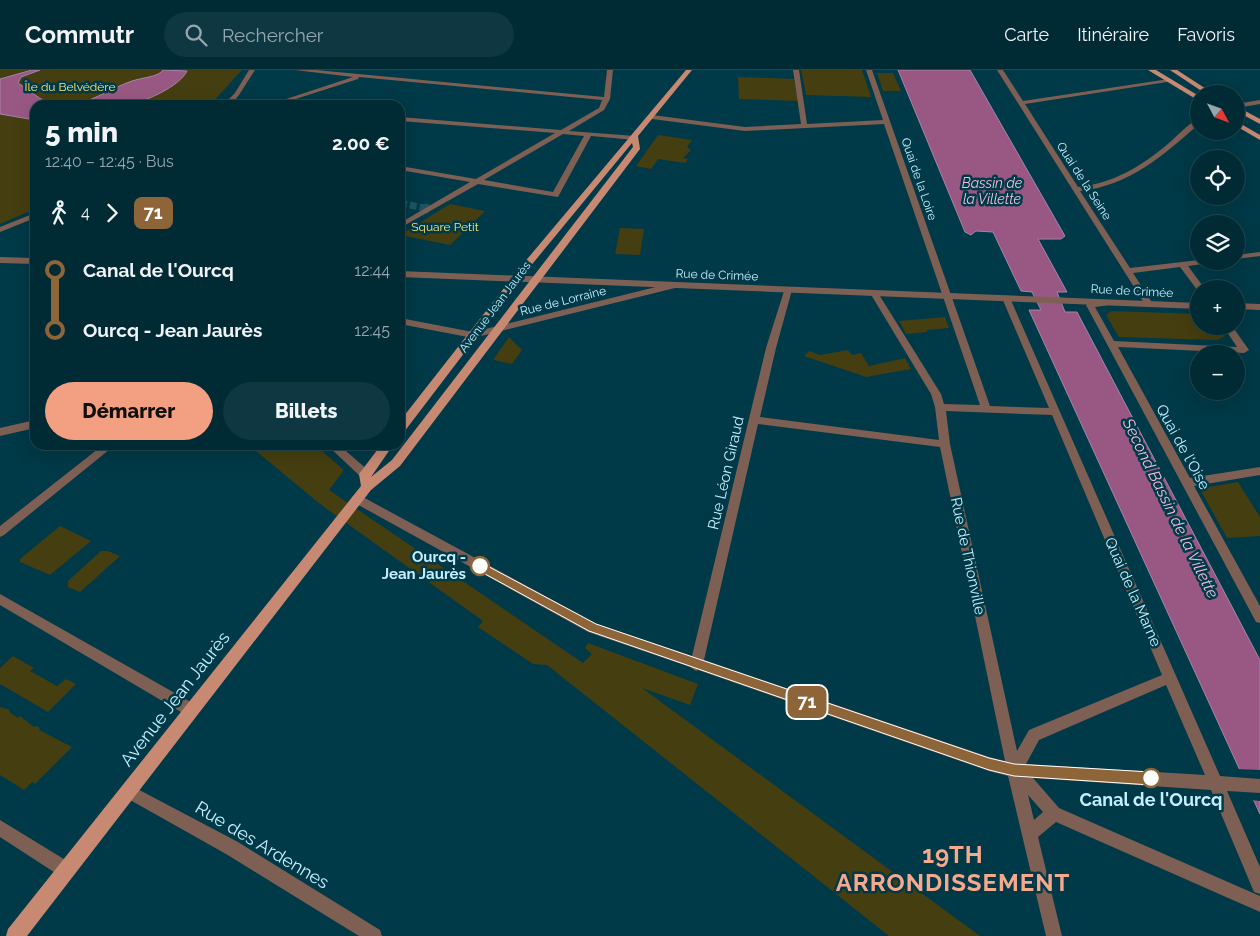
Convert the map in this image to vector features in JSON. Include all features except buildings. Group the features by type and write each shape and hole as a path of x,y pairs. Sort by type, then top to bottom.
{"main road":[{"name":"Avenue Jean Jaurès","path":"405,423 516,280 625,146 635,138 689,70"},
{"path":"1151,70 1190,94"},
{"path":"1173,70 1197,85"},
{"path":"1245,113 1260,122"},
{"path":"1245,129 1260,138"},
{"name":"Avenue Jean Jaurès","path":"363,487 396,463 534,280 637,148 635,138"},
{"name":"Avenue Jean Jaurès","path":"14,936 192,710 363,487 385,450"}],"street":[{"path":"233,100 252,70"},
{"path":"298,70 607,99"},
{"path":"287,100 382,70"},
{"path":"405,223 602,109 607,99 610,70"},
{"path":"796,70 804,126"},
{"name":"Quai de la Loire","path":"869,70 986,409"},
{"name":"Quai de la Seine","path":"1000,70 1149,304"},
{"path":"1021,103 1167,80"},
{"path":"1245,105 1260,102"},
{"path":"652,117 745,129 887,122"},
{"path":"405,119 635,138"},
{"path":"1075,189 1096,187 1145,166 1190,128"},
{"path":"405,169 555,195 588,134"},
{"path":"0,230 30,217"},
{"path":"1245,256 1260,254"},
{"path":"0,260 30,261"},
{"path":"1128,271 1190,264"},
{"path":"1183,265 1194,280"},
{"name":"Rue de Crimée","path":"405,274 1190,306"},
{"name":"Rue de Lorraine","path":"405,322 473,335 672,286"},
{"name":"Rue Léon Giraud","path":"696,665 771,348 788,290"},
{"name":"Rue de Thionville","path":"874,293 936,394 940,407 945,444 1014,770 1054,936"},
{"name":"Quai de la Marne","path":"1006,298 1260,886"},
{"name":"Quai de l'Oise","path":"1108,303 1090,305 1260,618"},
{"path":"1245,306 1260,307"},
{"path":"1110,344 1244,350 1233,335"},
{"path":"940,407 1054,412"},
{"path":"754,420 945,444"},
{"path":"0,432 30,425"},
{"path":"0,532 104,450"},
{"path":"336,450 363,487 592,628 980,761 1014,770 1260,786"},
{"path":"1186,483 1260,471"},
{"path":"0,599 192,710"},
{"path":"1014,770 1034,735 1171,677"},
{"path":"1014,770 1054,813 1260,904"},
{"name":"Rue des Ardennes","path":"128,791 232,848 374,936"},
{"path":"1029,834 1054,813"},
{"path":"0,828 42,857 66,870"}],"green space":[{"name":"Île du Belvédère","path":"0,70 242,70 215,100 30,100 30,211 0,224"},
{"path":"801,70 862,70 871,97 806,95"},
{"path":"877,73 893,73 901,91 883,91"},
{"path":"738,77 794,79 798,101 739,99"},
{"path":"658,135 692,140 687,147 691,150 683,158 688,159 685,163 658,159 651,169 636,166"},
{"name":"Square Petit","path":"450,204 485,211 450,245 405,236 405,232"},
{"path":"620,228 644,229 640,255 615,254"},
{"path":"1111,311 1190,314 1190,335 1225,336 1217,340 1119,337 1106,315"},
{"path":"945,317 949,328 906,334 899,321"},
{"path":"509,337 522,350 512,364 493,360"},
{"path":"848,350 852,355 861,353 869,366 905,358 911,369 866,377 804,356 809,351 820,355"},
{"path":"255,450 321,450 344,470 329,490 583,663 592,654 585,648 588,643 698,684 690,705 642,688 980,936 889,936 547,665 533,664 478,627 483,621 320,504"},
{"path":"1238,482 1260,517 1260,536 1227,538 1201,491 1203,488"},
{"path":"60,526 91,541 50,575 20,562 20,559"},
{"path":"101,551 108,551 120,556 80,592 68,587 68,581"},
{"path":"13,656 34,668 30,671 57,686 66,679 76,684 48,712 0,684 0,668"},
{"path":"0,707 10,710 9,712 18,718 20,716 34,727 40,728 39,730 72,747 35,784 32,782 24,790 0,775"}],"water":[{"path":"32,70 40,70 21,77 18,83 43,100 30,100 30,119 0,114 0,79"},
{"path":"163,70 187,71 183,77 169,88 144,100 88,100 132,81 158,74"},
{"path":"898,70 970,70 1065,236 1061,239 1038,239 1067,292 1057,292 1065,312 1077,312 1260,660 1260,814 1029,310 1041,310 1032,292 1021,291 993,232 976,231 971,235 965,232"}],"pier":[{"path":"1236,769 1260,770 1260,801 1251,800"}],"tunnel":[{"path":"405,204 429,209 424,208"}],"bus line":[{"name":"71","path":"480,566 592,628 989,764 1014,770 1151,778"}],"place":[{"name":"Ourcq - Jean Jaurès","path":"480,566"},
{"name":"Canal de l'Ourcq","path":"1151,778"}],"district":[{"name":"19TH ARRONDISSEMENT","path":"953,869"}],"water label":[{"name":"Bassin de la Villette","path":"992,192"},
{"name":"Second Bassin de la Villette","path":"1171,508"}]}
